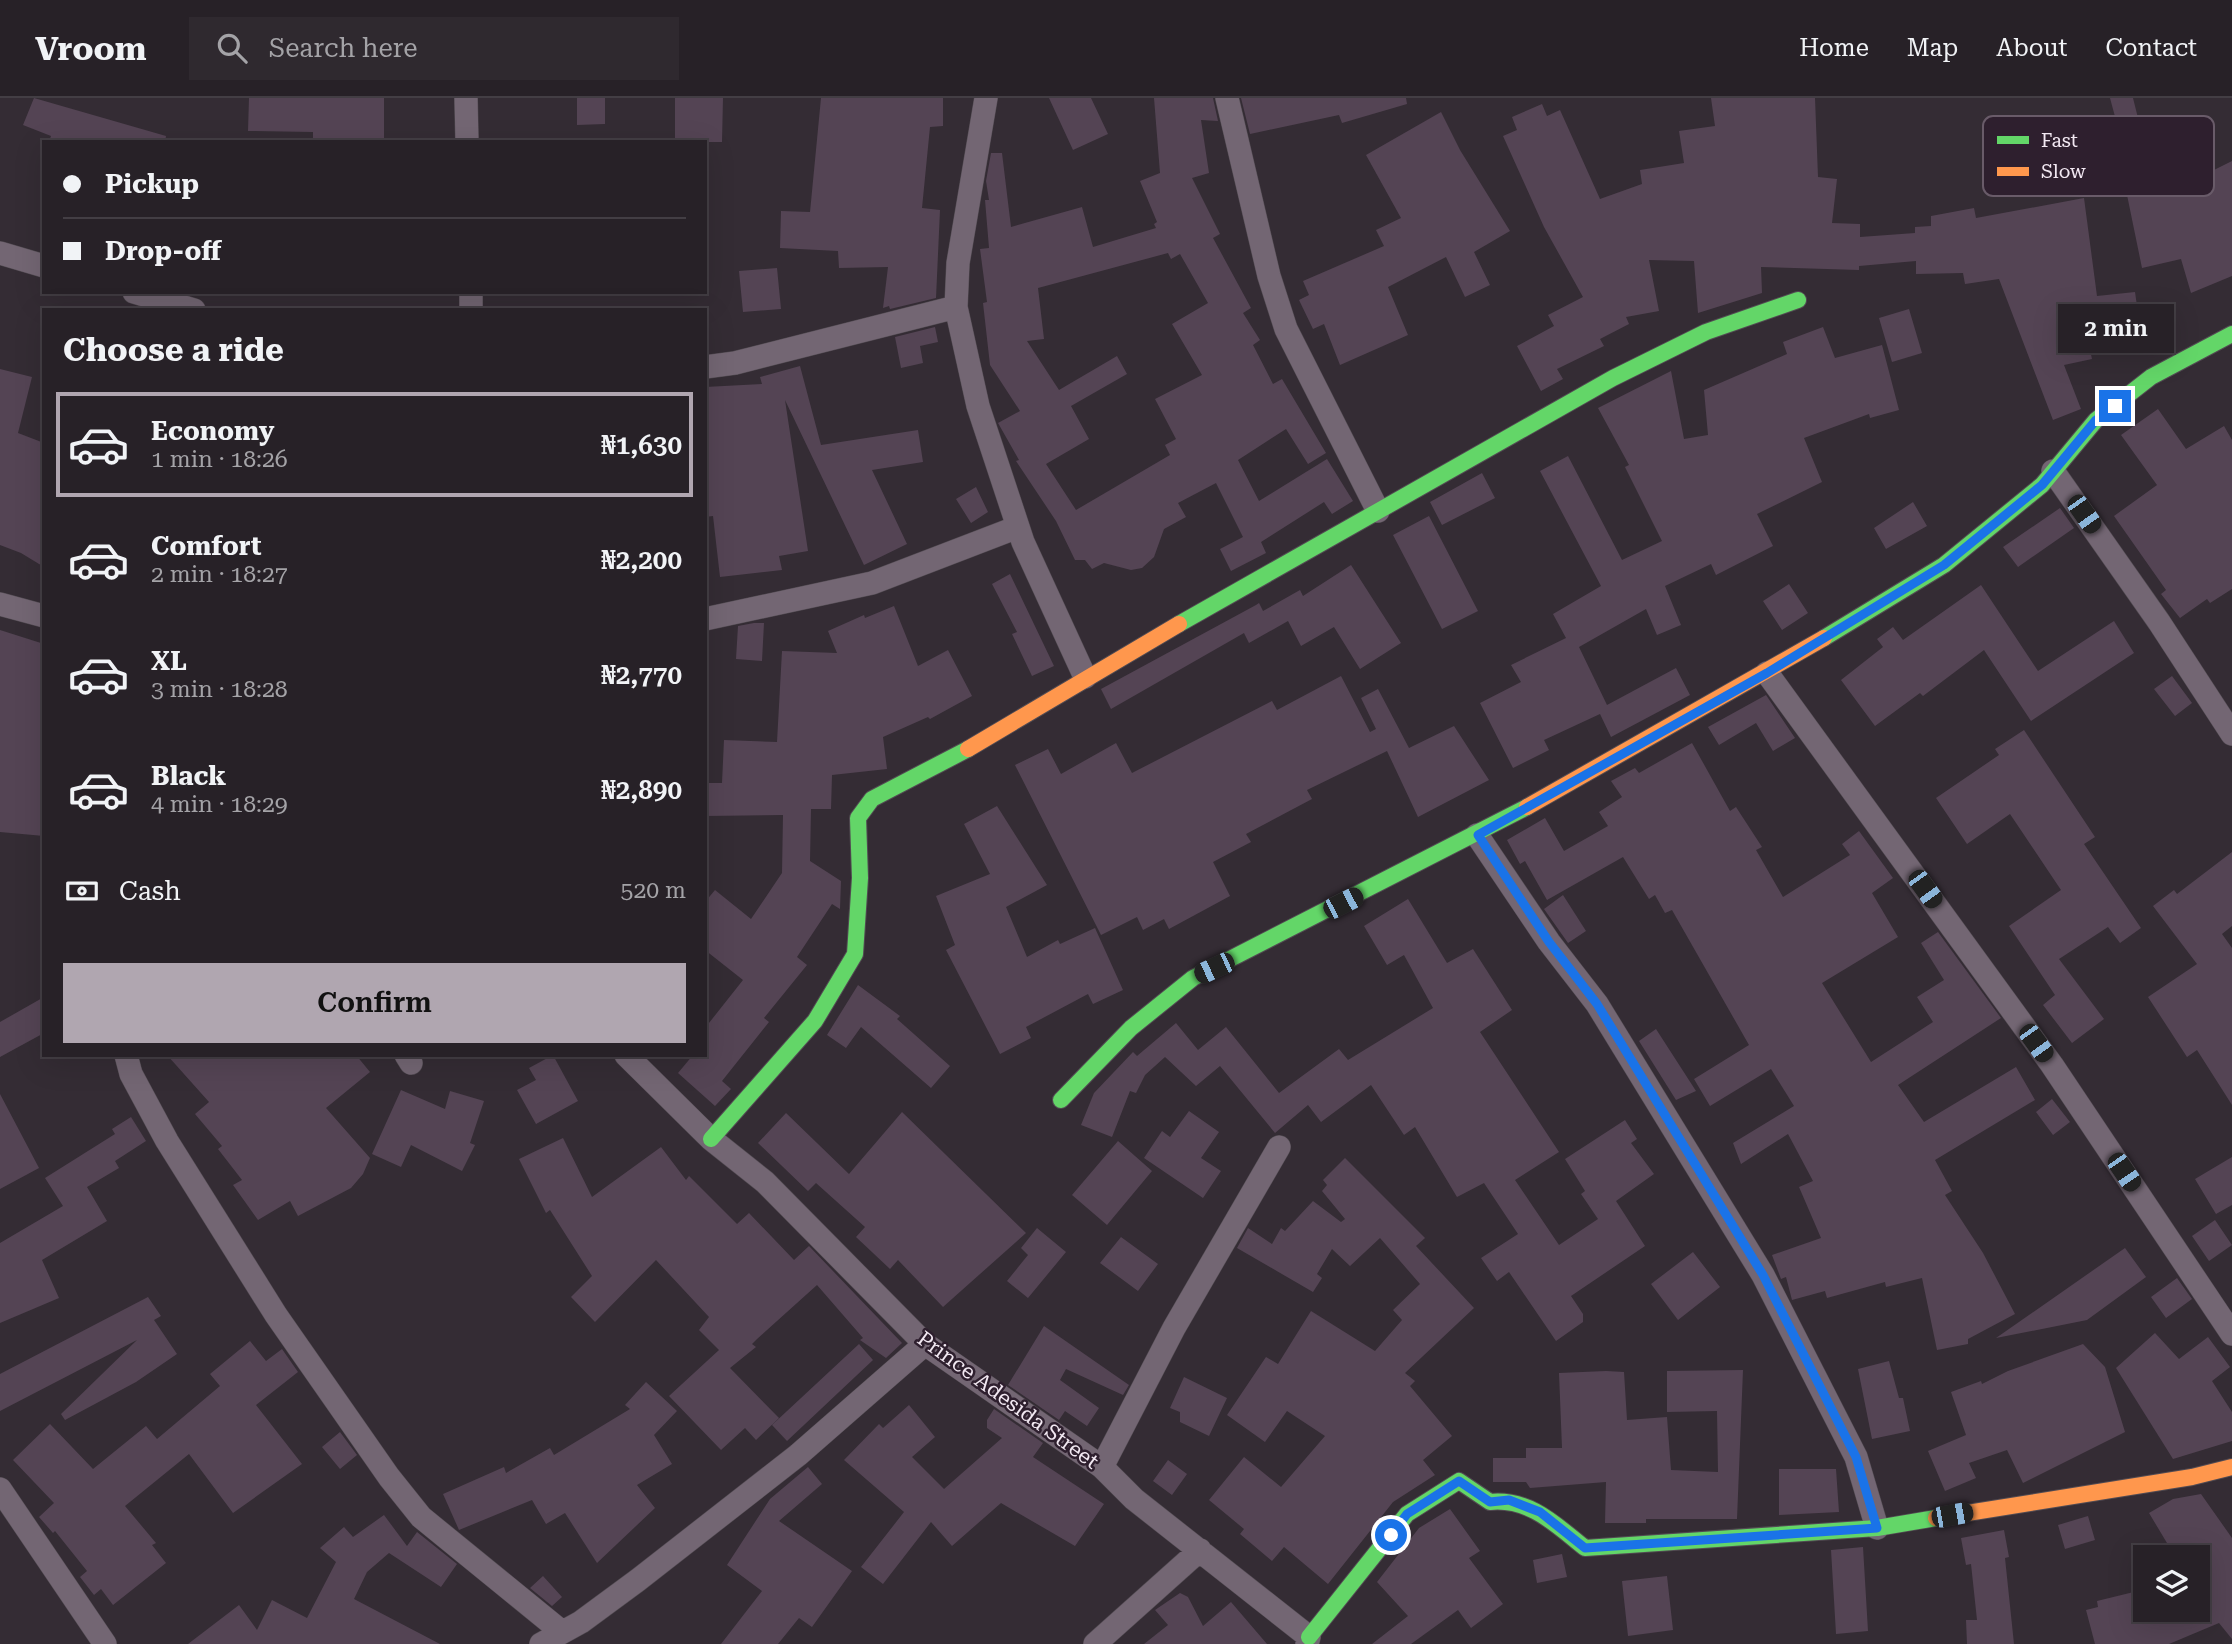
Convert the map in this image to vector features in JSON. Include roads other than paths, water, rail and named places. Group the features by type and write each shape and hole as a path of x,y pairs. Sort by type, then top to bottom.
{"street":[{"path":"466,98 467,140"},
{"path":"986,98 958,263 956,307 978,406 1018,527 1085,677"},
{"path":"1227,98 1269,276 1286,329 1378,511"},
{"path":"0,253 42,265"},
{"path":"141,294 187,308"},
{"path":"711,1139 815,1021 855,954 860,878 858,818 872,799 951,760 1085,677 1614,377 1706,332 1798,300"},
{"path":"707,367 734,363 956,307"},
{"path":"1061,1100 1131,1028 1193,978 1478,835 1767,673 1944,565 2042,485 2096,420 2151,377 2232,334"},
{"path":"2053,471 2159,622 2232,734"},
{"path":"707,619 873,583 1018,527"},
{"path":"0,604 42,615"},
{"path":"1767,673 2052,1065 2232,1334"},
{"path":"1478,835 1549,942 1597,1004 1763,1275 1856,1457 1877,1528"},
{"path":"127,1057 131,1074 167,1141 276,1315 389,1477 421,1517 562,1632"},
{"name":"Prince Adesida Street","path":"627,1057 711,1139 765,1182 925,1344 1102,1467 1134,1499 1308,1640"},
{"path":"1102,1467 1174,1328 1279,1147"},
{"path":"541,1644 638,1580 798,1455 925,1344"},
{"path":"1308,1640 1407,1514 1459,1481 1490,1502 1509,1500 1540,1512 1585,1548 1877,1528 2192,1477 2232,1467"},
{"path":"0,1489 105,1644"},
{"path":"1095,1644 1200,1550"}]}
